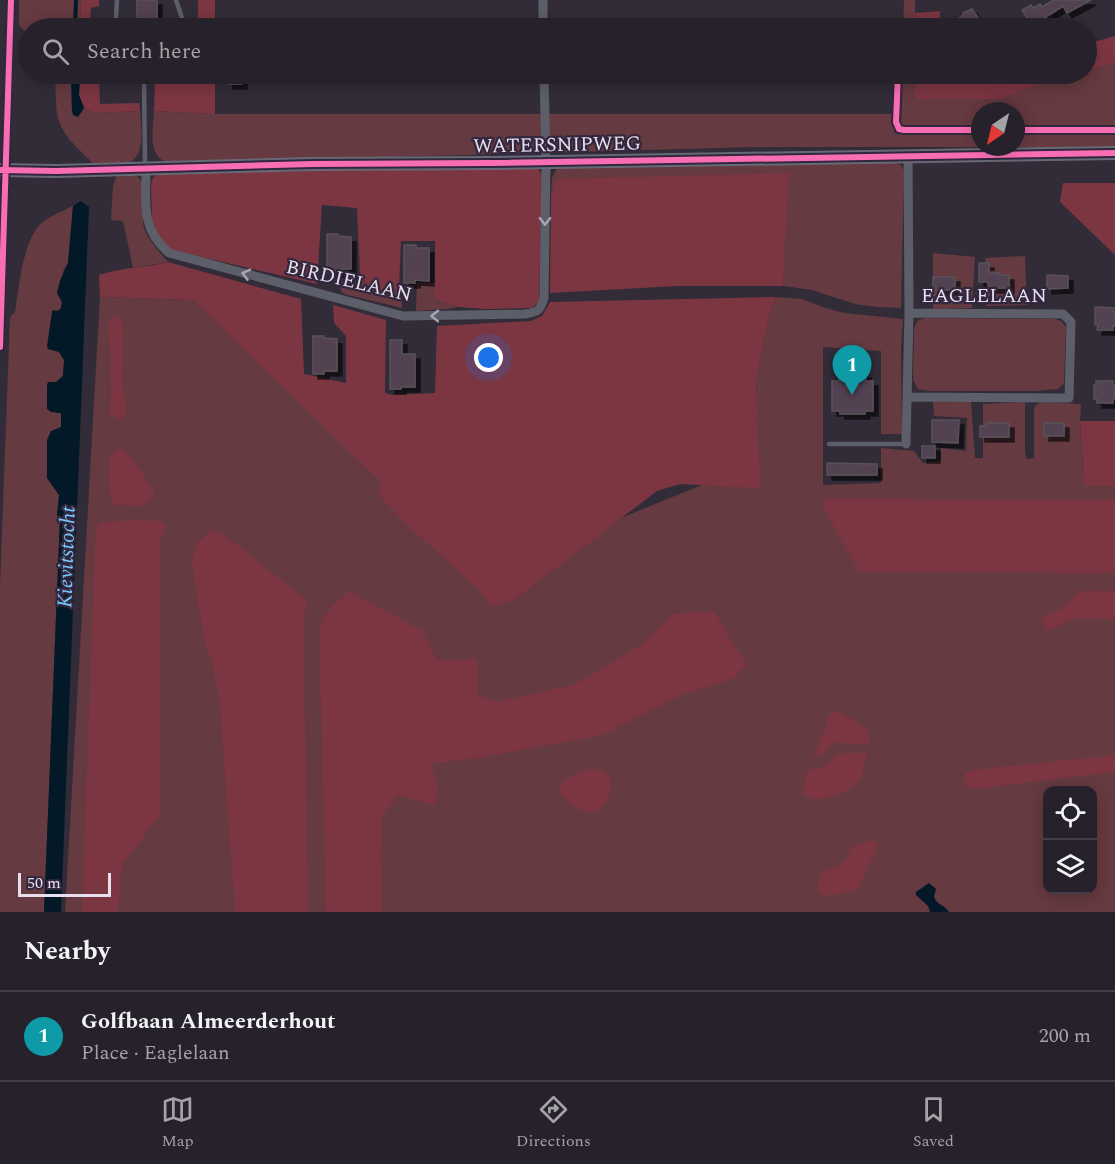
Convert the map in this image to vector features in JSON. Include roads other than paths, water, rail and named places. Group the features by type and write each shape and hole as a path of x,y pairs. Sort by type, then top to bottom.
{"street":[{"path":"543,0 543,18"},
{"path":"544,84 546,162"},
{"name":"WATERSNIPWEG","path":"0,170 56,171 313,164 1115,153"},
{"name":"EAGLELAAN","path":"906,444 909,313 908,156"},
{"name":"BIRDIELAAN","path":"146,168 146,217 151,233 169,253 403,316 438,316 525,314 541,308 544,298 546,162"},
{"name":"EAGLELAAN","path":"908,397 1069,398 1071,340 1071,322 1063,314 909,313"}],"lane":[{"path":"116,18 117,0"},
{"path":"176,0 182,18"},
{"path":"144,84 146,168"},
{"name":"EAGLELAAN","path":"829,444 906,444"}],"water":[{"path":"71,84 80,84 79,95 84,108 78,117 73,115"},
{"name":"Kievitstocht","path":"81,201 89,207 61,912 44,912 60,518 57,515 59,495 47,478 47,440 51,431 61,427 61,413 47,409 47,385 48,382 56,382 63,376 64,360 59,352 48,349 47,346 52,312 61,308 62,302 57,293 68,263 73,206"},
{"path":"929,883 936,889 935,900 949,912 930,912 928,906 916,895 916,892"}],"waterway":[{"path":"75,18 76,0"}],"place":[{"name":"Golfbaan Almeerderhout","path":"852,395"}]}
